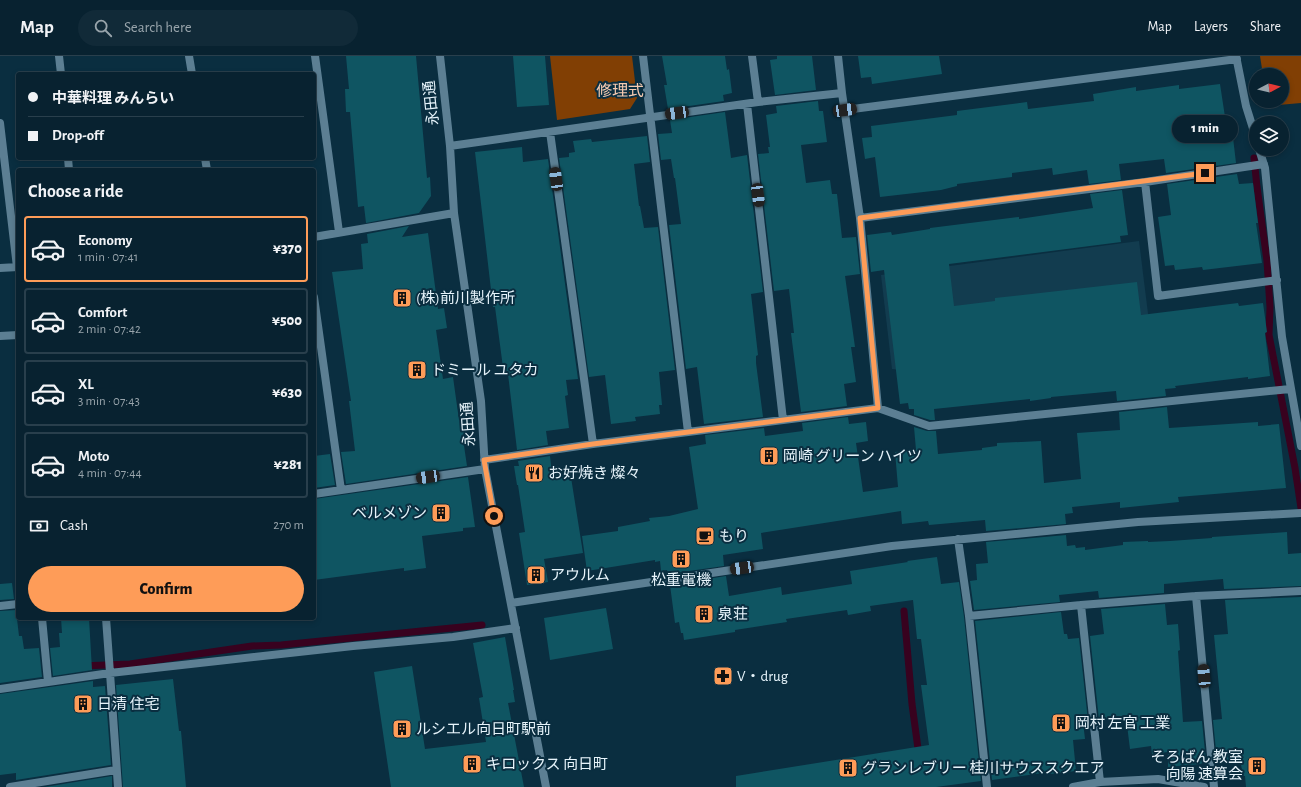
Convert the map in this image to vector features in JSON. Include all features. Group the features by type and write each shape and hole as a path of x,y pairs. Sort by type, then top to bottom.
{"street":[{"path":"59,56 61,72"},
{"path":"189,56 192,72"},
{"path":"315,56 338,232"},
{"name":"永田通","path":"440,56 450,146 454,213 481,401 485,469 546,787"},
{"path":"643,56 649,117 688,432"},
{"path":"752,56 758,102"},
{"path":"838,56 860,218 878,408"},
{"path":"845,110 1236,57 1249,116"},
{"path":"450,146 758,102 842,93"},
{"path":"747,104 783,420"},
{"path":"0,122 16,251"},
{"path":"550,132 593,444"},
{"path":"1262,156 1277,280 1282,337 1301,446"},
{"path":"860,218 1145,182 1264,164"},
{"path":"1145,182 1158,296 1277,280"},
{"path":"316,237 454,213"},
{"path":"0,268 16,267"},
{"path":"316,311 341,490"},
{"path":"0,336 16,335"},
{"path":"484,460 593,444 878,408 929,426 1290,389"},
{"path":"316,494 485,469"},
{"path":"511,603 892,546 1138,522 1301,512"},
{"path":"958,539 969,616 987,787"},
{"path":"969,616 1196,596 1301,591"},
{"path":"1196,596 1214,787"},
{"path":"0,606 16,604"},
{"path":"1081,605 1100,782"},
{"path":"42,620 48,682"},
{"path":"106,620 118,787"},
{"path":"0,689 110,673 353,646 453,637 516,628"},
{"path":"10,787 116,770"},
{"path":"1073,787 1100,782 1158,779 1204,787"}],"shaded area":[{"path":"550,56 632,56 637,98 630,109 557,120"},
{"path":"1260,56 1301,56 1301,103 1289,104 1289,68 1262,68"},
{"path":"1139,241 1152,346 903,370 892,369 881,275"}],"building":[{"path":"346,56 416,56 427,178 430,177 431,196 419,213 366,223 364,206 358,207 350,112 346,112 345,89 349,89"},
{"path":"513,56 545,56 549,105 517,107"},
{"path":"662,56 725,56 727,70 729,69 732,93 723,95 724,101 668,109 664,85 667,85"},
{"path":"777,56 812,56 816,90 775,95 770,60 777,59"},
{"path":"858,56 939,56 942,74 872,84 871,77 861,78"},
{"path":"1220,84 1227,130 1232,129 1236,163 1166,173 1164,159 1119,164 1121,180 1089,184 1087,170 1053,175 1052,168 1012,173 1012,177 957,184 957,186 941,190 880,197 875,157 865,159 862,138 872,137 871,126 957,115 957,111 1027,102 1028,109 1094,101 1093,94 1136,87 1136,91 1179,85 1179,89"},
{"path":"818,101 819,111 823,111 827,142 801,145 806,183 830,180 832,194 837,194 842,238 856,237 860,274 845,276 855,347 851,347 856,382 844,384 847,406 801,412 791,333 794,333 789,289 774,291 758,154 769,153 768,147 770,147 766,115 777,113 776,106"},
{"path":"725,112 731,158 747,155 763,292 751,294 758,355 756,356 756,363 763,417 704,424 697,367 686,369 669,225 681,224 675,178 671,159 661,160 658,134 672,133 670,120"},
{"path":"647,136 650,162 634,164 639,206 644,228 658,227 675,370 659,372 662,405 659,405 660,414 635,417 636,421 611,424 605,375 589,377 559,158 569,157 569,153 575,152 573,141 591,139 592,142"},
{"path":"522,147 523,162 548,159 578,379 566,380 568,395 565,396 569,428 546,431 548,445 517,450 508,374 504,375 495,307 493,307 475,152"},
{"path":"1237,174 1239,184 1253,183 1258,223 1256,223 1262,263 1203,270 1202,267 1175,270 1174,265 1165,266 1158,217 1171,215 1167,184"},
{"path":"1122,190 1128,235 1120,236 1121,242 949,264 954,306 995,301 995,298 1137,282 1141,315 1238,303 1239,306 1263,303 1267,332 1265,333 1270,376 1248,379 1248,377 1175,386 1176,388 1165,389 1166,396 1117,401 1116,391 1051,397 1030,401 1030,399 934,409 935,420 914,415 914,409 909,409 908,403 900,404 884,270 871,272 867,235 891,232 892,235 930,228 1019,217 1019,219 1093,208 1090,194"},
{"path":"409,226 402,237 428,233 438,309 444,308 447,328 436,330 443,379 453,377 459,420 465,419 468,438 463,439 467,466 346,484 341,452 355,451 349,401 351,401 332,272 363,269 361,244 368,243 367,234"},
{"path":"1167,407 1169,428 1258,422 1258,426 1279,424 1286,488 1178,497 1179,502 1120,508 1120,502 1072,507 1073,513 1065,514 1066,524 986,531 985,520 929,525 928,521 902,524 901,511 761,533 763,549 723,555 724,566 668,574 667,570 661,571 660,561 655,562 655,560 587,571 582,536 618,531 618,527 650,521 649,518 669,516 698,509 689,447 706,444 705,435 764,428 765,436 803,431 802,423 848,417 849,424 866,422 868,441 856,443 863,492 898,487 895,452 916,450 914,427 927,431 936,431 938,454 982,450 982,448 997,446 997,443 1041,441 1044,483 1081,479 1077,433 1120,430 1119,412"},
{"path":"330,454 335,485 316,488 316,456"},
{"path":"550,456 552,474 570,471 583,553 544,559 548,582 527,585 519,533 525,532 514,466 519,466 518,461"},
{"path":"468,477 475,527 463,528 463,531 422,536 426,568 404,571 404,568 316,580 316,499"},
{"path":"1287,532 1288,554 1301,553 1301,586 1224,589 1223,579 1164,584 1164,593 1099,598 1098,591 1059,595 1060,602 974,610 970,581 977,580 976,564 988,563 986,542 1066,535 1067,546 1075,545 1076,548 1085,547 1085,550 1123,545 1123,542 1170,541"},
{"path":"937,557 941,584 959,582 981,781 936,787 736,787 736,776 929,745 921,685 927,685 921,639 917,639 913,600 870,606 871,611 848,615 847,610 786,619 787,622 684,640 679,622 675,623 670,585 726,576 729,596 781,587 782,595 852,584 850,571"},
{"path":"12,583 14,599 0,600 0,584"},
{"path":"1301,597 1301,787 1246,787 1245,776 1243,776 1240,759 1217,761 1213,720 1222,719 1214,635 1228,634 1225,600"},
{"path":"1165,604 1167,625 1178,624 1180,650 1178,651 1183,722 1202,721 1206,762 1200,764 1168,767 1168,752 1152,754 1151,746 1130,749 1126,717 1099,720 1090,636 1104,634 1101,609"},
{"path":"606,608 613,649 550,660 544,618"},
{"path":"16,610 19,636 22,636 24,649 39,648 42,677 0,683 0,611"},
{"path":"1061,612 1064,634 1067,634 1068,639 1079,638 1088,721 1083,722 1085,739 1073,740 1076,771 1050,774 1050,772 992,780 975,621"},
{"path":"61,620 89,620 92,670 53,676 50,648 60,647 59,633 62,633"},
{"path":"505,637 515,702 508,703 524,787 391,787 374,672 412,666 425,749 486,742 479,698 483,697 473,643"},
{"path":"173,679 179,731 181,731 186,787 123,787 116,685"},
{"path":"93,681 93,687 105,686 111,765 16,780 16,773 0,775 0,694"},
{"path":"112,776 112,787 45,787"}],"waterway":[{"path":"1254,158 1267,261 1270,307 1269,335 1295,468 1301,508"},
{"path":"904,611 912,704 919,756"},
{"path":"82,666 130,664 252,646 281,645 482,625"}],"place":[{"name":"(株)前川製作所","path":"402,298"},
{"name":"ドミール ユタカ","path":"417,370"},
{"name":"岡崎 グリーン ハイツ","path":"769,456"},
{"name":"お好焼き 燦々","path":"534,473"},
{"name":"ベルメゾン","path":"441,513"},
{"name":"もり","path":"705,536"},
{"name":"松重電機","path":"681,559"},
{"name":"アウルム","path":"536,575"},
{"name":"泉荘","path":"704,614"},
{"name":"V・drug","path":"723,676"},
{"name":"日清 住宅","path":"83,704"},
{"name":"岡村 左官 工業","path":"1061,723"},
{"name":"ルシエル向日町駅前","path":"402,729"},
{"name":"キロックス 向日町","path":"472,764"},
{"name":"そろばん 教室 向陽 速算会","path":"1257,766"},
{"name":"グランレブリー 桂川サウススクエア","path":"848,768"}],"district":[{"name":"修理式","path":"620,90"}],"route":[{"path":"494,516 484,460 593,444 878,408 860,218 1205,173"}]}
